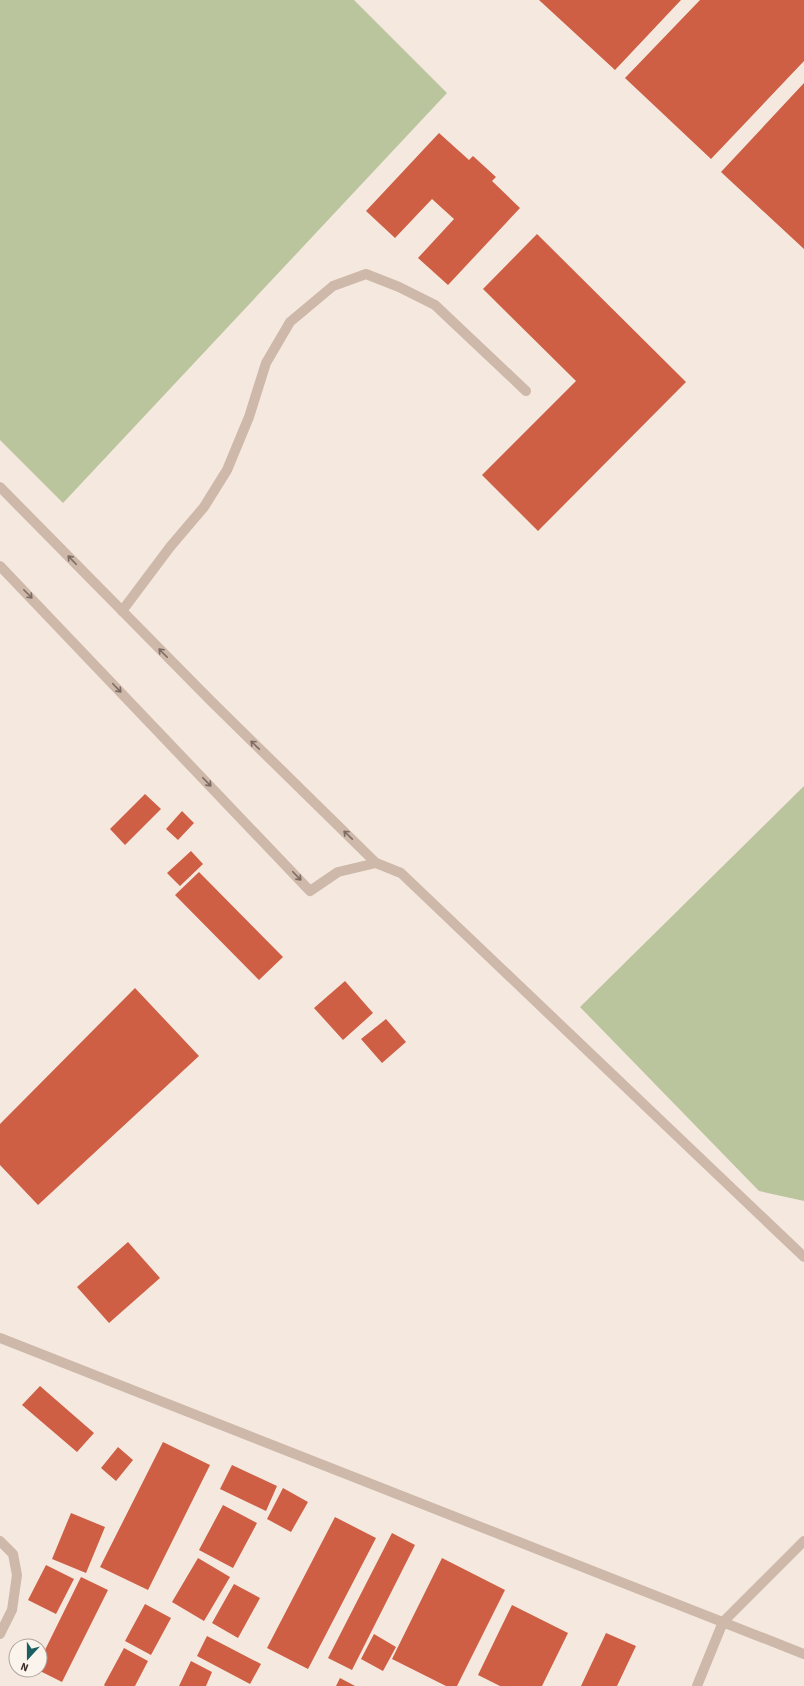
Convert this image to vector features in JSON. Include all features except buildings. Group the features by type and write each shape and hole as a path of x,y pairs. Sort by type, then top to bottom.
{"street":[{"path":"122,611 170,547 204,507 227,470 249,417 266,363 290,322 333,286 366,274 399,287 436,305 526,391"},
{"path":"0,487 222,712 376,863 401,874 804,1257"},
{"path":"0,566 310,891 338,872 376,863"},
{"path":"0,1338 804,1654"},
{"path":"0,1541 14,1554 17,1575 12,1610 0,1634"},
{"path":"697,1686 723,1622 804,1541"}],"green space":[{"path":"0,0 354,0 447,93 63,503 0,440"},
{"path":"804,786 804,1201 759,1191 580,1007"}]}
